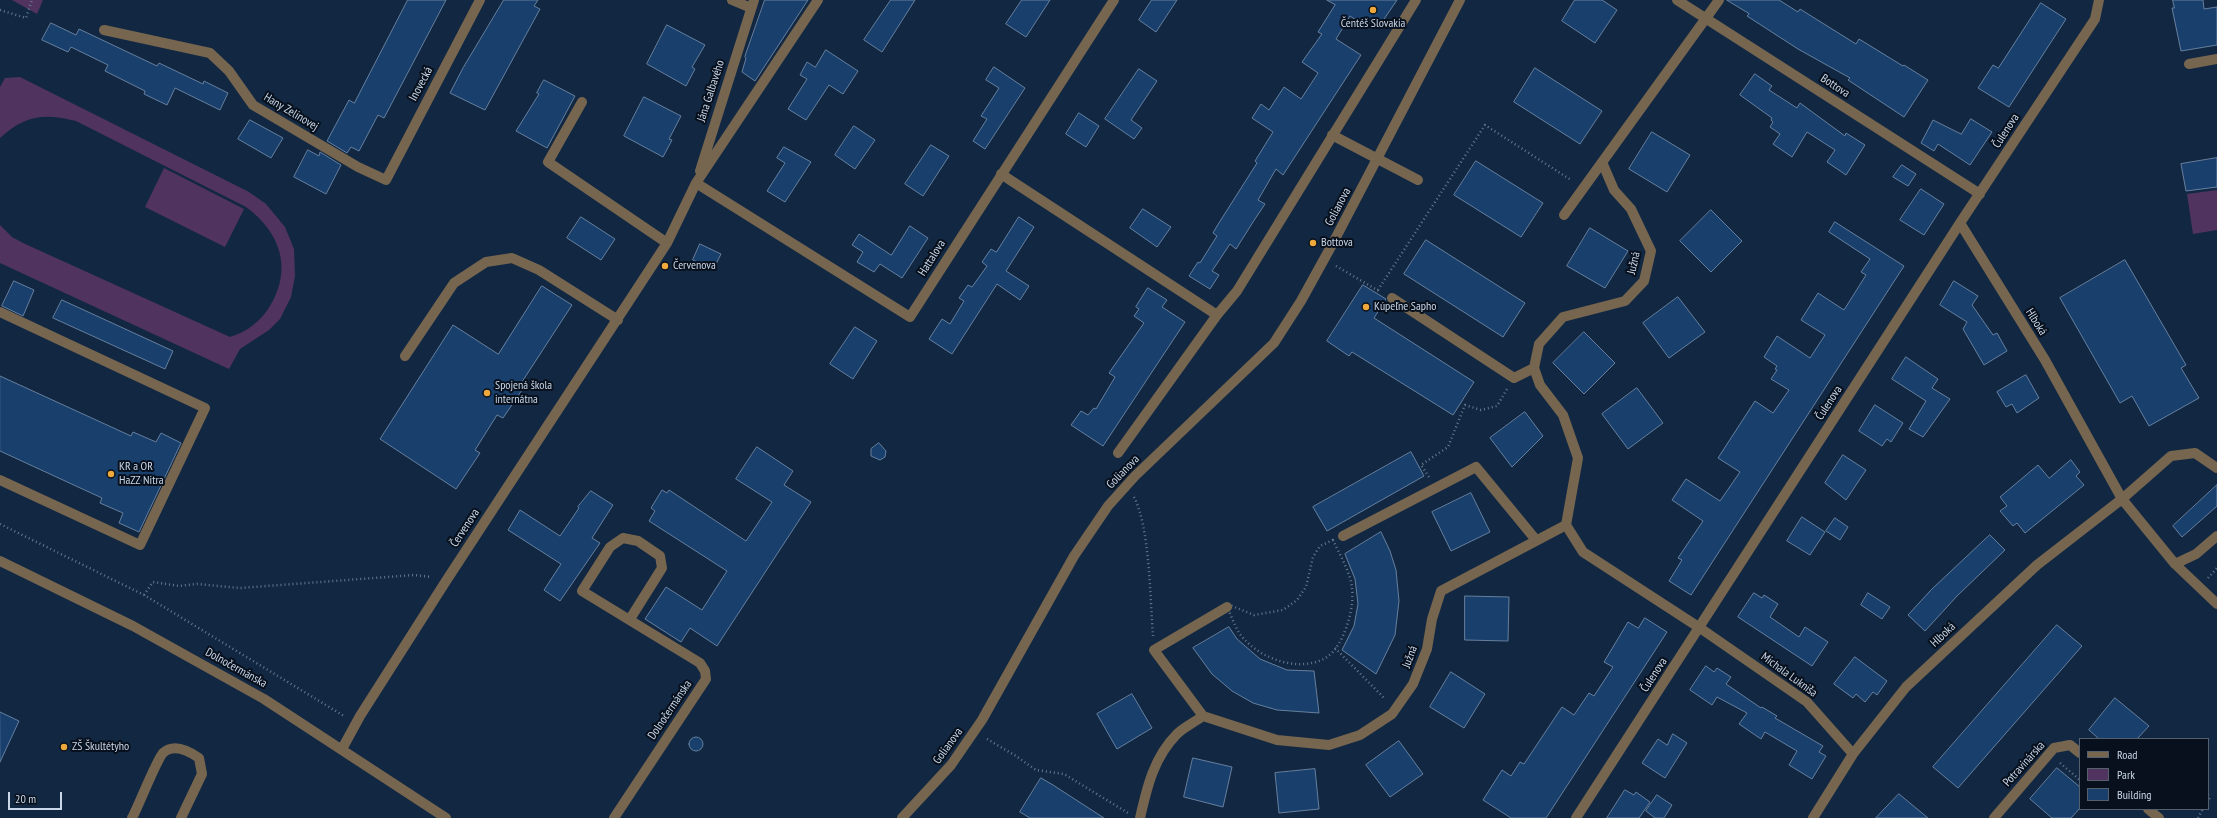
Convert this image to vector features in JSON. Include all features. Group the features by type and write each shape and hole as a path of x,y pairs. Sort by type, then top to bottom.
{"street":[{"name":"Inovecká","path":"386,180 480,0"},
{"name":"Jána Galbavého","path":"696,182 753,4 732,0"},
{"name":"Červenova","path":"342,748 360,716 446,581 667,243 696,182 818,0"},
{"name":"Hattalova","path":"696,182 910,317 1114,0"},
{"name":"Golianova","path":"1118,453 1217,315 1237,291 1416,0"},
{"name":"Golianova","path":"902,818 951,765 982,720 1074,556 1108,506 1136,476 1274,343 1301,301 1378,158 1460,0"},
{"name":"Bottova","path":"1677,0 1980,194"},
{"path":"1564,215 1707,20 1720,0"},
{"name":"Čulenova","path":"1576,818 1960,223 2095,20 2099,0"},
{"name":"Hany Zelinovej","path":"104,30 210,54 229,70 253,105 358,167 386,180"},
{"path":"2189,64 2217,58"},
{"path":"582,102 548,162 667,243"},
{"path":"1332,135 1418,180"},
{"name":"Južná","path":"1534,368 1539,344 1563,317 1625,301 1644,281 1651,251 1631,209 1614,190 1602,162"},
{"path":"1001,174 1217,315"},
{"name":"Hlboká","path":"1960,223 2044,360 2122,499 2175,564 2217,604"},
{"path":"405,356 454,283 486,262 512,258 538,270 618,320"},
{"path":"1392,298 1514,378 1534,368 1540,385 1563,415 1578,458 1566,526"},
{"path":"0,312 205,408 140,545 0,480"},
{"name":"Hlboká","path":"1815,817 1853,754 1906,687 2037,565 2122,499 2171,456 2195,453 2217,468"},
{"path":"1343,536 1476,467 1536,540"},
{"name":"Južná","path":"1203,716 1277,740 1329,745 1360,735 1392,714 1413,684 1427,649 1432,619 1441,591 1536,540 1566,526"},
{"name":"Michala Lukniša","path":"1566,526 1583,552 1700,628 1807,702 1853,754"},
{"path":"2175,564 2196,554 2217,536"},
{"name":"Dolnočermánska","path":"614,818 706,679 705,670 700,663 582,591 610,547 623,538 638,541 660,556 662,568 630,619"},
{"name":"Dolnočermánska","path":"0,561 133,626 264,699 342,748 446,818"},
{"path":"0,569 23,572"},
{"path":"1140,818 1148,782 1159,758 1178,734 1203,716 1154,650 1227,607"},
{"name":"Potravinárska","path":"1994,818 2054,748 2070,745 2079,752"},
{"path":"132,818 163,754 175,748 189,751 199,758 202,774 181,818"},
{"path":"2149,810 2159,818"}],"path":[{"path":"0,10 26,18 32,0"},
{"path":"1378,290 1485,125 1584,188"},
{"path":"1336,266 1392,298"},
{"path":"1435,488 1422,465 1448,447 1465,405 1481,410 1496,406 1514,378"},
{"path":"1134,497 1139,506 1145,542 1154,650"},
{"path":"0,524 144,595 337,713 344,716 347,713"},
{"path":"1333,540 1352,587 1350,615 1341,641 1327,657 1310,664 1280,662 1257,651 1243,638 1227,607 1232,606 1254,615 1283,610 1297,600 1306,587 1313,557 1320,546 1333,540"},
{"path":"144,595 153,582 179,586 197,584 240,588 414,575 438,577 446,581"},
{"path":"1335,648 1396,708"},
{"path":"987,739 1036,770 1064,774 1131,814"}],"green space":[{"path":"12,0 43,0 37,14"},
{"path":"20,77 249,192 266,204 285,227 294,249 295,276 291,297 280,319 269,330 240,349 229,369 0,263 0,225 12,237 23,243 230,337 248,329 262,316 270,306 277,292 281,278 279,252 275,239 258,217 246,207 76,121 54,117 35,118 27,120 9,130 0,138 0,87 5,78"},
{"path":"164,168 244,209 225,247 145,207"},
{"path":"2217,190 2217,230 2193,234 2187,194"}],"building":[{"path":"408,0 446,0 384,118 378,115 359,151 351,147 347,153 327,141 349,100 354,103"},
{"path":"504,0 538,0 534,6 540,9 485,110 450,93 463,68"},
{"path":"765,0 808,0 755,81 742,72 745,57"},
{"path":"891,0 915,0 882,52 864,40"},
{"path":"1022,0 1050,0 1026,37 1006,24"},
{"path":"1152,0 1177,0 1156,32 1139,20"},
{"path":"1327,0 1397,0 1378,28 1368,21 1365,26 1350,16 1336,39 1361,55 1283,175 1276,169 1258,200 1265,204 1236,249 1230,244 1212,271 1219,275 1210,289 1189,276 1198,262 1200,263 1217,236 1213,233 1257,163 1255,161 1273,132 1252,118 1261,104 1269,110 1284,87 1301,99 1318,73 1302,62 1322,34 1318,32 1335,5"},
{"path":"1575,0 1602,0 1617,10 1595,43 1562,21"},
{"path":"1727,0 1779,0 1798,12 1800,9 1856,44 1859,39 1928,80 1904,117 1848,80 1850,78 1798,49 1747,16 1749,14"},
{"path":"2173,0 2203,0 2204,9 2217,7 2217,45 2181,51 2172,8 2174,8"},
{"path":"2041,3 2066,19 2009,107 1978,88 1993,65 1998,68"},
{"path":"51,23 76,35 79,29 157,66 159,63 203,84 204,81 228,93 220,110 175,88 167,105 144,94 145,91 105,71 108,65 71,47 68,52 42,40"},
{"path":"667,25 705,45 692,67 695,69 686,86 647,64"},
{"path":"826,50 858,71 843,94 829,85 806,120 788,109 807,79 800,75 807,62 815,67"},
{"path":"994,67 1025,88 985,149 973,141 987,119 981,116 999,88 986,80"},
{"path":"1535,68 1602,111 1580,144 1514,102"},
{"path":"1139,69 1157,81 1131,120 1142,128 1134,139 1105,119"},
{"path":"1755,74 1772,86 1769,90 1797,108 1800,103 1845,136 1846,133 1865,145 1846,175 1827,162 1835,150 1807,132 1792,157 1773,144 1780,134 1770,127 1773,122 1771,120 1772,118 1740,95"},
{"path":"544,80 575,96 547,148 516,131 539,94 537,93"},
{"path":"644,97 681,116 669,139 672,140 663,157 624,136"},
{"path":"1079,113 1099,126 1086,147 1066,134"},
{"path":"1971,119 1992,132 1970,165 1938,144 1934,151 1921,143 1933,120 1961,134"},
{"path":"250,120 283,138 271,158 238,139"},
{"path":"854,126 875,140 855,169 835,155"},
{"path":"1652,132 1690,155 1667,192 1629,169"},
{"path":"931,145 949,156 923,196 905,184"},
{"path":"784,147 811,162 785,202 767,191 785,163 777,158"},
{"path":"308,150 319,156 320,152 341,165 326,194 294,177"},
{"path":"2217,158 2217,187 2186,191 2181,164"},
{"path":"1476,161 1543,203 1521,237 1454,195"},
{"path":"1902,165 1916,174 1908,186 1893,177"},
{"path":"1921,189 1944,204 1924,235 1900,220"},
{"path":"1143,209 1171,227 1157,247 1130,228"},
{"path":"1711,210 1742,241 1711,272 1680,241"},
{"path":"581,217 615,239 601,260 567,238"},
{"path":"1019,217 1034,227 1006,271 1029,286 1020,300 997,284 952,354 929,339 942,319 950,324 964,301 959,298 968,285 972,287 987,266 982,262 991,249 996,252"},
{"path":"1835,222 1904,266 1691,595 1669,581 1682,560 1678,558 1703,521 1672,500 1686,479 1720,501 1740,472 1718,458 1755,401 1773,413 1789,390 1771,379 1777,370 1775,369 1777,366 1764,357 1777,336 1810,358 1825,335 1801,320 1818,293 1844,310 1866,275 1861,272 1870,259 1829,232"},
{"path":"910,226 928,238 902,278 880,264 874,272 857,262 863,252 852,245 859,234 891,255"},
{"path":"1590,228 1628,251 1605,288 1567,266"},
{"path":"1426,240 1525,303 1503,337 1404,274"},
{"path":"700,244 721,254 713,270 693,260"},
{"path":"2125,260 2186,365 2181,368 2199,398 2149,426 2132,396 2120,403 2060,298"},
{"path":"14,281 34,290 23,316 2,306"},
{"path":"1954,281 1978,296 1972,305 1993,335 1997,333 2007,351 1984,365 1963,329 1967,322 1940,305"},
{"path":"1363,285 1386,299 1374,318 1474,382 1453,415 1352,352 1349,356 1327,341"},
{"path":"542,286 572,305 518,388 522,390 503,418 497,415 475,450 480,453 456,489 380,439 453,325 498,354"},
{"path":"1148,288 1167,300 1162,307 1185,322 1103,446 1071,425 1081,411 1088,415 1094,408 1096,409 1115,377 1109,373 1144,323 1134,316 1139,309 1136,307"},
{"path":"1678,297 1705,332 1669,358 1643,323"},
{"path":"62,300 173,351 165,369 53,318"},
{"path":"855,327 877,341 853,379 830,364"},
{"path":"1584,332 1615,363 1584,394 1553,363"},
{"path":"1906,357 1938,379 1932,388 1950,399 1923,437 1909,429 1926,401 1892,379"},
{"path":"2026,375 2039,398 2017,413 2012,404 2006,407 1997,392"},
{"name":"KR a OR HaZZ Nitra","path":"0,376 131,436 133,432 156,442 161,433 181,443 139,532 119,523 123,513 100,503 102,498 0,451"},
{"path":"1637,388 1663,423 1628,449 1602,414"},
{"path":"1875,405 1903,423 1891,442 1887,439 1882,446 1859,431"},
{"path":"1525,412 1543,436 1512,467 1490,438"},
{"path":"879,443 886,451 885,457 880,460 871,456 871,449"},
{"path":"757,447 793,471 784,485 811,502 717,646 690,628 681,642 645,619 666,587 702,610 727,571 649,521 655,511 651,508 662,490 667,493 669,490 746,541 772,502 736,479"},
{"path":"1411,452 1424,476 1327,531 1313,507"},
{"path":"1843,455 1866,470 1846,500 1825,483"},
{"path":"2071,460 2080,472 2076,476 2084,485 2025,533 2017,523 2013,526 2000,511 2007,506 2000,497 2038,465 2049,478"},
{"path":"2217,485 2217,506 2182,537 2173,526"},
{"path":"591,491 613,505 592,538 600,543 560,601 544,590 561,564 508,530 520,510 560,536 579,508 578,507"},
{"path":"1471,493 1490,532 1451,551 1432,512"},
{"path":"1802,517 1825,532 1810,555 1787,541"},
{"path":"1835,518 1848,527 1840,540 1826,531"},
{"path":"1381,532 1390,551 1396,570 1399,601 1395,635 1376,674 1342,650 1354,626 1358,604 1355,579 1345,554"},
{"path":"1990,535 2005,550 1957,596 1925,631 1908,615 1931,590"},
{"path":"1754,593 1762,598 1764,595 1778,604 1770,617 1799,637 1805,627 1828,642 1812,666 1738,617"},
{"path":"1868,593 1890,607 1882,619 1861,605"},
{"path":"1465,596 1509,597 1508,641 1465,640"},
{"path":"1645,618 1667,632 1546,818 1511,818 1483,800 1502,770 1511,776 1520,762 1524,764 1562,707 1574,715 1589,693 1594,696 1613,667 1604,662 1628,622 1638,628"},
{"path":"2057,625 2082,646 1958,788 1933,767"},
{"path":"1229,627 1237,639 1260,659 1287,670 1314,671 1319,713 1277,710 1253,703 1232,691 1212,674 1193,648"},
{"path":"1855,657 1887,681 1877,695 1873,692 1865,702 1856,694 1853,698 1834,684"},
{"path":"1706,666 1714,672 1717,668 1731,677 1726,684 1761,708 1762,707 1777,716 1775,718 1823,746 1819,752 1826,756 1812,779 1789,765 1797,751 1765,732 1761,739 1739,724 1747,713 1717,697 1712,705 1690,690"},
{"path":"1451,672 1485,694 1464,728 1430,707"},
{"path":"1132,694 1152,728 1117,749 1097,714"},
{"path":"2115,698 2149,726 2138,738 2098,738 2089,730"},
{"path":"0,712 19,721 0,762"},
{"path":"1673,734 1687,743 1665,778 1642,763 1658,739 1667,745"},
{"path":"693,737 699,737 703,741 703,747 699,751 693,751 689,747 689,741"},
{"path":"1399,741 1423,774 1390,797 1366,765"},
{"path":"1193,758 1232,767 1223,807 1184,797"},
{"path":"2057,768 2079,786 2079,809 2071,818 2052,818 2030,799"},
{"path":"1315,769 1319,809 1279,813 1275,773"},
{"path":"1041,778 1104,818 1030,818 1020,812"},
{"path":"1625,790 1634,795 1636,792 1650,802 1639,818 1607,818"},
{"path":"1899,794 1928,818 1876,818"},
{"path":"1657,795 1672,805 1664,818 1655,818 1646,811"}],"place":[{"name":"Čentéš Slovakia","path":"1373,10"},
{"name":"Bottova","path":"1313,243"},
{"name":"Červenova","path":"665,266"},
{"name":"Kúpeľne Sapho","path":"1366,307"},
{"name":"Spojená škola internátna","path":"487,393"},
{"name":"KR a OR HaZZ Nitra","path":"111,474"},
{"name":"ZŠ Škultétyho","path":"64,747"}]}
